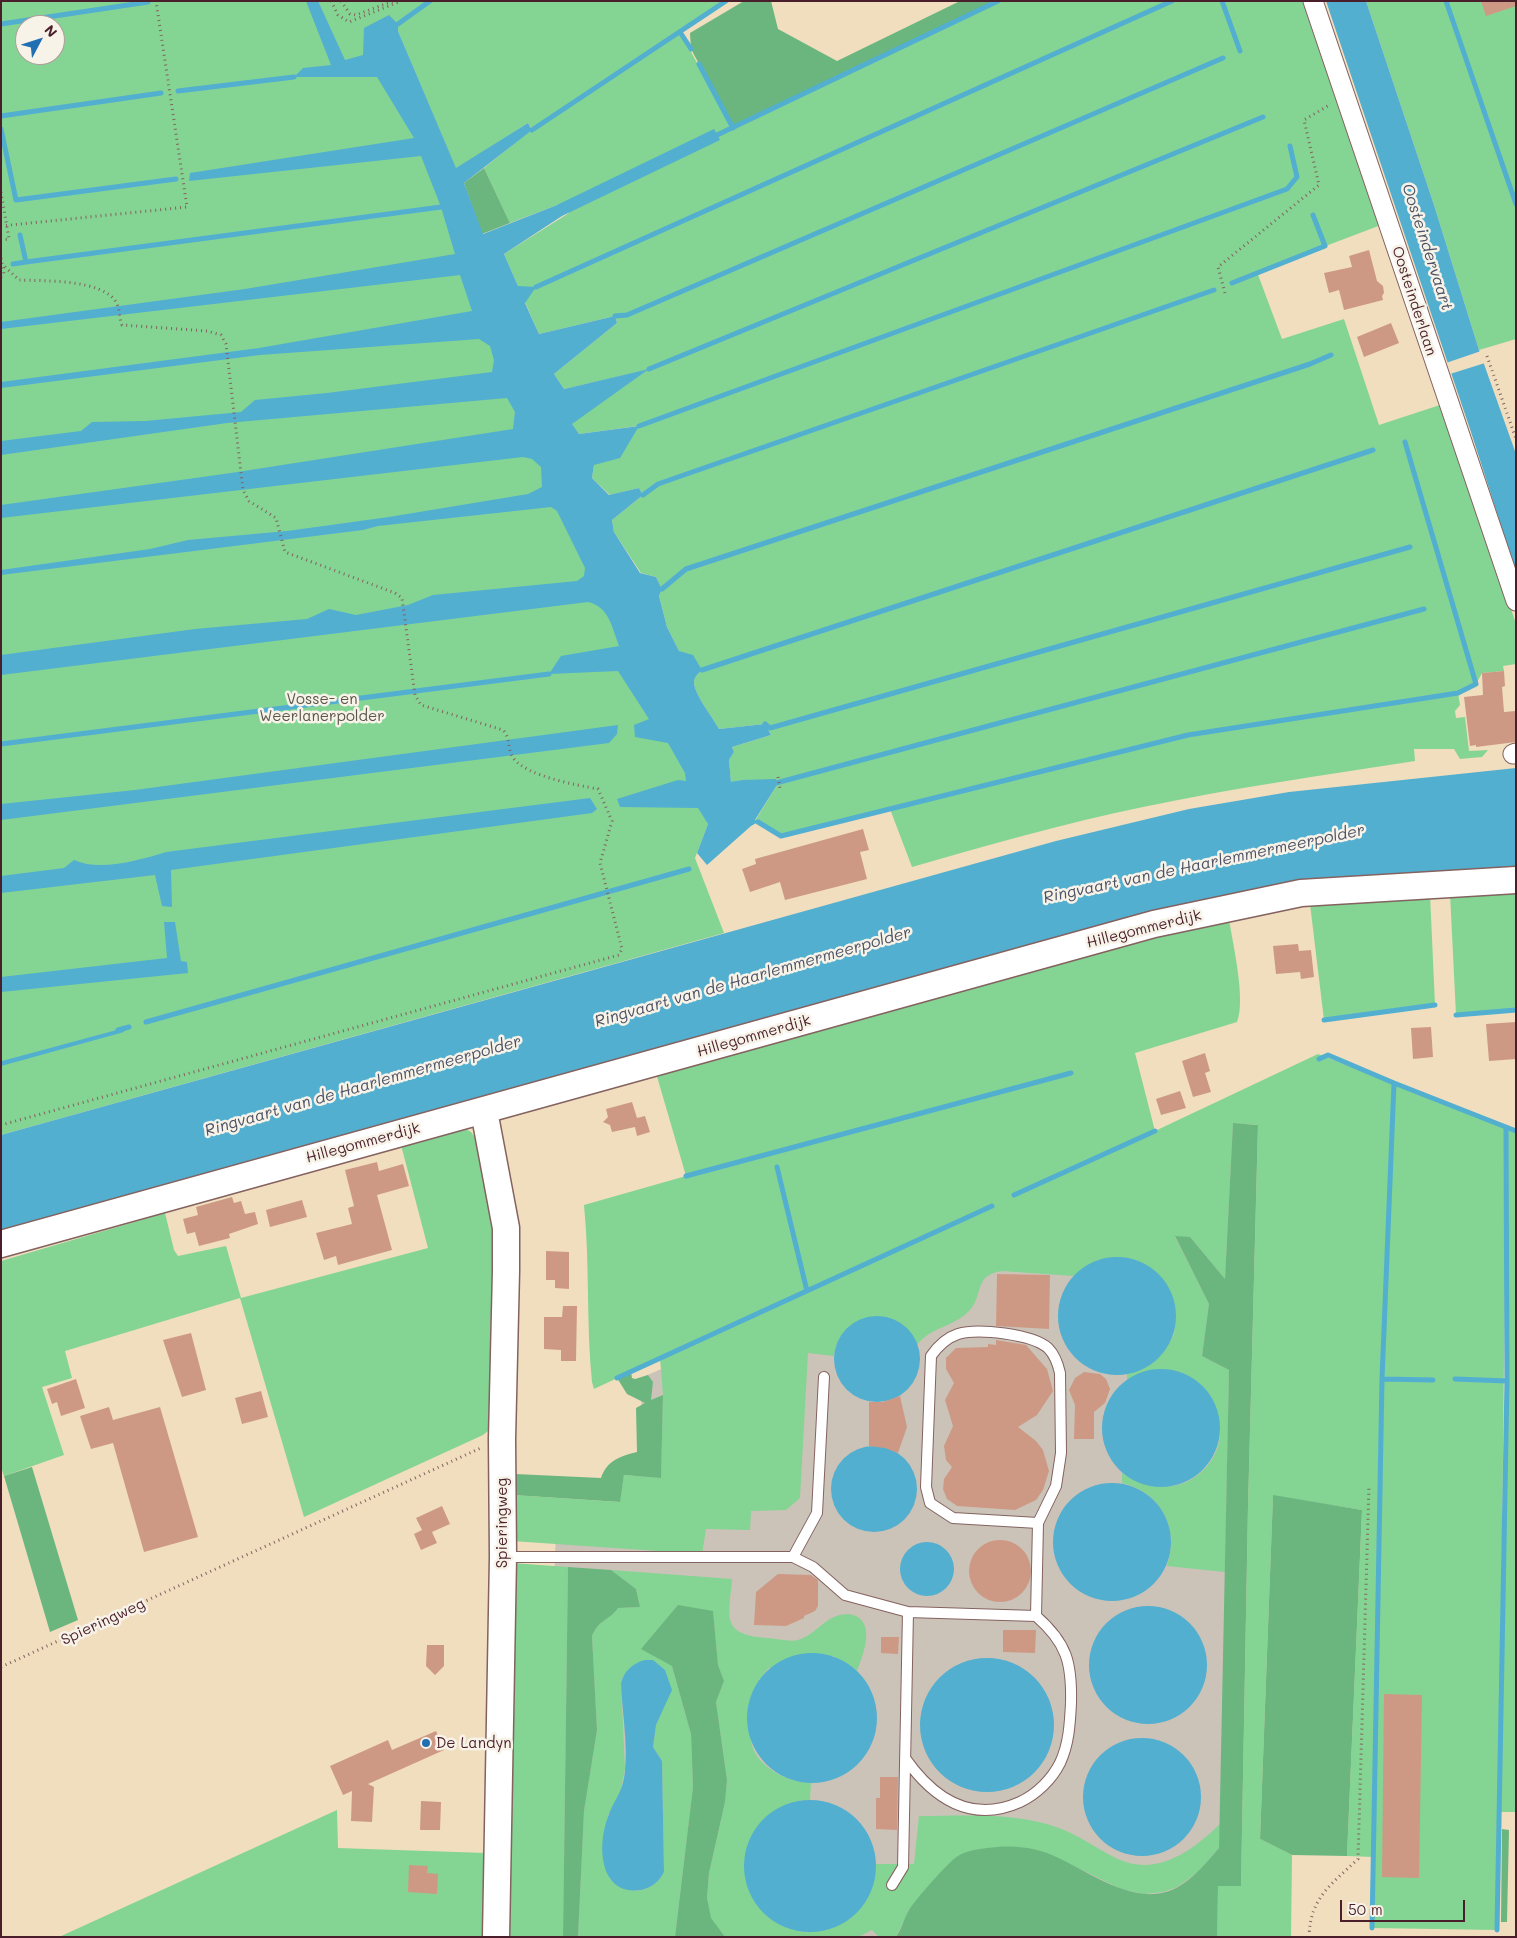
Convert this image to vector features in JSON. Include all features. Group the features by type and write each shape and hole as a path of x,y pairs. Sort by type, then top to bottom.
{"street":[{"name":"Oosteinderlaan","path":"1313,1 1516,601"},
{"name":"Hillegommerdijk","path":"1,1244 1154,924 1301,894 1516,880"},
{"name":"Spieringweg","path":"484,1111 506,1228 502,1439 503,1556 496,1937"}],"lane":[{"path":"1036,1616 1038,1523 1056,1486 1061,1453 1060,1373 1057,1361 1050,1350 1028,1337 974,1332 958,1334 947,1339 931,1356 926,1487 930,1503 953,1518 1038,1523"},
{"path":"793,1557 817,1513 824,1377"},
{"path":"503,1556 793,1557 813,1567 845,1595 908,1612 1036,1616 1058,1638 1067,1656 1072,1674 1070,1729 1060,1764 1039,1790 1006,1809 990,1812 973,1809 955,1804 940,1795 921,1778 905,1758"},
{"path":"892,1886 903,1866 908,1612"}],"path":[{"path":"1,226 188,207 156,1"},
{"path":"331,1 338,15 349,22 402,1"},
{"path":"341,1 350,14 356,15 393,1"},
{"path":"1225,293 1218,267 1319,185 1304,120 1345,95"},
{"path":"1,192 9,239 1,240"},
{"path":"1,258 4,274 1,277"},
{"path":"1,1125 619,955 622,949 600,863 612,821 598,788 575,785 520,766 511,756 509,737 503,730 421,705 415,695 404,602 395,593 285,552 281,543 276,518 249,501 243,490 226,344 221,335 206,331 122,325 117,303 107,292 79,284 19,280 2,264"},
{"path":"1487,356 1516,440"},
{"path":"778,777 780,789"},
{"name":"Spieringweg","path":"1,1667 476,1450"},
{"path":"1309,1937 1310,1920 1321,1895 1358,1859 1369,1485"}],"shaded area":[{"path":"1246,1113 1223,1937 539,1937 557,1509 635,1514 643,1377"}],"green space":[{"name":"Vosse- en Weerlanerpolder","path":"1,1 726,1 680,32 733,128 999,1 1305,1 1381,225 1257,272 1282,339 1344,319 1379,425 1443,404 1516,624 1516,664 1503,666 1504,671 1482,673 1476,684 1458,693 1460,705 1455,711 1456,718 1465,717 1469,751 1488,750 1482,757 1460,759 1454,749 1414,749 1415,761 1245,788 1114,813 912,867 890,809 781,836 755,821 777,785 776,780 742,780 731,783 729,760 734,752 732,747 771,735 765,724 719,729 695,688 696,676 702,670 679,651 667,627 659,596 662,589 656,577 641,573 614,532 612,520 643,495 639,488 610,495 592,478 594,465 638,426 579,434 571,424 647,370 564,389 554,374 617,323 615,316 539,334 504,254 569,213 557,205 510,223 484,168 532,129 528,123 456,169 398,31 398,25 386,33 708,824 695,858 724,933 1,1135"},
{"path":"744,1 771,1 778,29 837,61 960,1 998,1 733,128 691,49 690,33"},
{"path":"1366,1 1516,1 1516,339 1479,350 1434,205"},
{"path":"484,168 510,223 482,234 464,183"},
{"path":"1516,888 1516,1011 1456,1015 1450,893"},
{"path":"1430,894 1435,1005 1324,1020 1310,904"},
{"path":"1229,919 1239,987 1240,1000 1237,1022 1135,1053 1155,1131 1318,1054 1516,1131 1516,1812 1499,1812 1497,1930 1372,1928 1373,1857 1347,1856 1362,1510 1273,1496 1260,1839 1292,1855 1291,1937 1217,1937 1218,1886 1241,1886 1258,1125 1233,1123 1225,1279 1190,1237 1175,1237 1209,1304 1202,1356 1229,1370 1225,1572 1167,1566 1171,1539 1169,1526 1164,1514 1157,1503 1147,1495 1136,1488 1122,1483 1122,1473 1135,1480 1164,1486 1173,1486 1186,1482 1195,1477 1212,1459 1220,1438 1219,1417 1210,1398 1196,1382 1176,1372 1153,1371 1127,1380 1127,1374 1143,1369 1154,1362 1170,1342 1174,1334 1176,1312 1155,1271 1140,1262 1119,1257 1098,1260 1074,1276 1002,1271 993,1273 982,1282 976,1300 967,1313 954,1322 934,1331 917,1345 908,1332 897,1323 884,1318 871,1318 858,1321 847,1329 839,1341 834,1356 808,1353 800,1498 786,1510 751,1511 750,1530 706,1529 702,1554 512,1541 513,1495 619,1502 624,1475 661,1478 663,1395 660,1358 594,1389 592,1382 584,1205 686,1176 656,1073 1098,949","holes":["1506,1174 1507,1381 1500,1732"]},
{"path":"1233,1123 1258,1125 1241,1886 1218,1886 1217,1937 896,1937 909,1910 925,1890 953,1860 961,1854 968,1852 1002,1847 1032,1849 1047,1853 1111,1885 1145,1894 1161,1893 1178,1887 1195,1874 1219,1848 1229,1370 1202,1356 1209,1304 1175,1236 1190,1237 1225,1279"},
{"path":"462,1127 471,1132 481,1145 497,1239 493,1427 483,1435 304,1517 240,1298 65,1351 72,1378 42,1387 64,1455 4,1476 1,1467 1,1261 165,1213 174,1250 178,1256 226,1246 241,1298 428,1248 401,1145"},
{"path":"631,1372 632,1378 635,1379 648,1375 653,1382 651,1400 663,1395 661,1478 624,1475 620,1502 513,1495 515,1474 601,1478 607,1467 615,1460 637,1452 636,1408 645,1403 627,1394 617,1378"},
{"path":"32,1467 78,1620 50,1632 4,1476"},
{"path":"1273,1495 1362,1510 1347,1856 1292,1855 1260,1839"},
{"path":"512,1563 568,1567 563,1937 506,1937"},
{"path":"568,1567 611,1570 636,1589 640,1607 618,1608 598,1626 592,1636 597,1730 584,1811 578,1937 563,1937"},
{"path":"611,1570 732,1579 729,1614 731,1622 742,1633 753,1636 787,1641 798,1640 807,1636 830,1619 845,1614 856,1616 865,1627 866,1641 857,1671 833,1656 769,1668 755,1689 751,1735 754,1750 759,1758 774,1771 792,1780 811,1783 810,1800 798,1801 745,1878 750,1892 756,1900 798,1930 809,1932 829,1928 839,1924 856,1912 872,1886 876,1864 914,1864 919,1816 990,1816 1025,1819 1066,1831 1116,1858 1145,1865 1172,1859 1185,1852 1198,1844 1220,1824 1219,1848 1198,1872 1177,1887 1163,1892 1144,1894 1121,1889 1064,1861 926,1891 909,1910 896,1937 879,1937 872,1930 858,1937 725,1937 710,1918 707,1898 709,1873 725,1802 727,1780 716,1702 724,1681 718,1665 713,1612 672,1666 691,1734 693,1787 675,1937 578,1937 584,1811 597,1730 592,1636 598,1626 618,1608 640,1607 636,1589","holes":["623,1676 662,1710 656,1725 653,1747 662,1761 664,1872 659,1880 645,1889 630,1890 623,1888 609,1878 608,1815 619,1798 625,1769 621,1683"]},
{"path":"678,1605 713,1611 718,1665 724,1681 716,1702 727,1780 725,1802 709,1873 707,1898 711,1918 725,1937 675,1937 693,1787 691,1734 672,1666 641,1649"},
{"path":"337,1810 338,1848 486,1853 484,1937 59,1937"},
{"path":"1502,1829 1509,1830 1507,1922 1501,1922"}],"water":[{"path":"306,1 318,1 345,60 363,55 364,28 389,15 398,24 398,31 456,168 528,123 532,130 464,183 483,234 557,205 714,129 720,140 562,216 504,254 518,286 536,287 525,303 539,334 615,316 617,323 554,374 564,389 649,369 572,424 579,434 639,426 620,458 594,465 592,478 609,495 639,488 643,495 612,520 614,532 640,573 656,577 662,589 659,596 667,627 679,651 693,655 702,670 696,676 695,688 719,729 765,724 771,735 732,747 734,752 729,760 731,782 776,779 777,785 755,820 758,822 707,865 697,853 708,824 698,808 620,807 617,799 678,780 686,781 685,773 668,743 635,737 634,725 649,719 618,671 549,674 561,656 619,646 612,625 605,613 601,608 588,602 1,675 1,655 195,629 307,619 329,609 356,615 408,605 433,595 577,581 584,576 585,568 557,511 551,507 378,526 363,530 1,575 1,570 150,549 188,540 287,531 389,517 528,494 542,487 541,467 532,459 523,457 1,518 1,505 231,473 513,429 515,412 507,398 227,423 1,455 1,441 81,431 92,422 145,421 241,412 255,400 492,372 494,360 490,346 479,339 260,355 1,388 1,382 259,348 472,311 460,275 1,329 1,322 245,289 455,254 441,207 421,156 189,181 190,173 414,138 377,77 294,77 303,68 331,65"},
{"name":"Oosteindervaart","path":"1326,1 1366,1 1434,205 1479,350 1516,454 1516,572 1471,432"},
{"path":"618,725 617,734 609,743 1,820 1,804 135,790"},
{"name":"Ringvaart van de Haarlemmermeerpolder","path":"1516,768 1516,868 1320,883 1,1235 1,1135 1056,841 1189,809 1289,792"},
{"path":"590,798 597,809 592,813 171,870 172,907 162,906 155,875 1,893 1,876 64,868 74,860 96,865 120,864 166,852"},
{"path":"164,922 175,922 181,961 187,962 188,973 1,992 1,977 167,958"},
{"path":"124,1028 124,1032 1,1066 2,1061"},
{"path":"1117,1257 1140,1261 1159,1274 1172,1293 1176,1316 1172,1339 1159,1358 1140,1371 1117,1375 1094,1371 1075,1358 1062,1339 1058,1316 1062,1293 1075,1274 1094,1261"},
{"path":"877,1316 893,1319 901,1323 913,1335 917,1343 920,1359 917,1375 913,1383 901,1395 893,1399 877,1402 861,1399 853,1395 841,1383 837,1375 834,1359 837,1343 841,1335 853,1323 861,1319"},
{"path":"1161,1369 1184,1373 1203,1386 1216,1405 1220,1428 1216,1451 1203,1470 1184,1483 1161,1487 1138,1483 1119,1470 1106,1451 1102,1428 1106,1405 1119,1386 1138,1373"},
{"path":"874,1446 890,1449 898,1453 910,1465 914,1473 917,1489 914,1505 910,1513 898,1525 890,1529 874,1532 858,1529 850,1525 838,1513 834,1505 831,1489 834,1473 838,1465 850,1453 858,1449"},
{"path":"1112,1483 1135,1487 1154,1500 1167,1519 1171,1542 1167,1565 1154,1584 1135,1597 1112,1601 1089,1597 1070,1584 1057,1565 1053,1542 1057,1519 1070,1500 1089,1487"},
{"path":"922,1542 932,1542 942,1546 950,1554 954,1569 950,1584 942,1592 932,1596 922,1596 912,1592 904,1584 900,1574 900,1564 904,1554 912,1546"},
{"path":"1148,1606 1170,1611 1181,1616 1197,1632 1202,1643 1207,1665 1202,1687 1197,1698 1181,1714 1170,1719 1148,1724 1126,1719 1115,1714 1099,1698 1094,1687 1089,1665 1094,1643 1099,1632 1115,1616 1126,1611"},
{"path":"812,1653 825,1654 837,1658 858,1672 872,1693 876,1705 876,1731 872,1743 858,1764 837,1778 825,1782 812,1783 799,1782 787,1778 766,1764 752,1743 748,1731 747,1718 748,1705 752,1693 766,1672 787,1658 799,1654"},
{"path":"987,1658 1012,1664 1034,1678 1048,1700 1054,1725 1048,1750 1034,1772 1012,1786 987,1792 962,1786 940,1772 926,1750 920,1725 926,1700 940,1678 962,1664"},
{"path":"645,1660 653,1660 665,1670 672,1690 656,1725 653,1747 662,1761 664,1872 657,1882 648,1888 627,1890 617,1885 609,1877 603,1854 603,1841 608,1817 620,1790 625,1771 621,1683 624,1675 630,1668"},
{"path":"1142,1738 1164,1743 1175,1748 1191,1764 1196,1775 1201,1797 1196,1819 1191,1830 1175,1846 1164,1851 1142,1856 1120,1851 1109,1846 1093,1830 1088,1819 1083,1797 1088,1775 1093,1764 1109,1748 1120,1743"},
{"path":"810,1800 823,1801 835,1805 857,1819 871,1841 875,1853 875,1879 871,1891 857,1913 835,1927 823,1931 810,1932 797,1931 785,1927 763,1913 749,1891 745,1879 744,1866 745,1853 749,1841 763,1819 785,1805 797,1801"}],"pier":[{"path":"1481,351 1485,363 1450,374 1446,363"}],"building":[{"path":"1481,1 1516,1 1516,6 1486,16"},
{"path":"1369,250 1377,281 1383,286 1383,300 1344,310 1339,290 1329,293 1324,273 1352,267 1349,256"},
{"path":"1391,323 1399,343 1364,357 1357,337"},
{"path":"1504,671 1505,686 1502,687 1504,712 1516,711 1516,742 1476,747 1476,745 1470,746 1464,697 1483,695 1482,673"},
{"path":"863,829 869,850 860,852 867,879 785,900 780,882 750,892 742,869 756,864 755,859"},
{"path":"1298,944 1299,951 1311,950 1314,977 1301,979 1300,972 1276,974 1273,946"},
{"path":"1516,1022 1516,1059 1489,1061 1486,1024"},
{"path":"1431,1027 1433,1057 1413,1059 1411,1028"},
{"path":"1205,1053 1210,1071 1205,1073 1211,1092 1193,1097 1182,1061"},
{"path":"1180,1091 1186,1108 1161,1115 1156,1099"},
{"path":"632,1102 637,1118 645,1116 650,1132 637,1136 635,1127 612,1132 610,1125 603,1122 608,1117 606,1109"},
{"path":"377,1162 379,1171 403,1164 409,1186 377,1195 392,1250 338,1265 336,1256 324,1260 316,1233 352,1224 348,1208 354,1206 345,1170"},
{"path":"232,1197 234,1203 241,1201 245,1214 255,1212 258,1224 229,1234 230,1238 199,1246 195,1232 187,1234 183,1219 198,1215 196,1207"},
{"path":"302,1200 307,1217 270,1227 266,1210"},
{"path":"546,1251 569,1252 569,1289 555,1288 555,1280 546,1280"},
{"path":"997,1274 1050,1275 1049,1329 996,1326"},
{"path":"563,1306 577,1306 576,1361 561,1361 561,1350 544,1349 544,1317 562,1317"},
{"path":"191,1333 206,1390 182,1397 163,1340"},
{"path":"996,1340 1026,1345 1047,1369 1053,1391 1037,1415 1018,1427 1036,1441 1043,1450 1049,1471 1043,1490 1036,1500 1015,1510 957,1506 947,1499 943,1489 944,1479 952,1467 946,1460 944,1446 953,1426 945,1400 954,1383 946,1369 946,1358 956,1348 988,1347 988,1344 996,1345"},
{"path":"1084,1372 1100,1374 1106,1379 1110,1389 1105,1403 1094,1412 1094,1439 1074,1439 1075,1405 1069,1390 1075,1378"},
{"path":"76,1379 85,1408 61,1416 57,1402 52,1404 47,1389"},
{"path":"261,1391 268,1417 242,1424 235,1398"},
{"path":"900,1396 907,1427 898,1453 885,1448 869,1446 869,1402 883,1402"},
{"path":"109,1407 113,1420 160,1407 198,1537 144,1552 113,1443 91,1449 80,1416"},
{"path":"442,1506 450,1524 432,1532 437,1543 421,1550 414,1534 422,1530 416,1518"},
{"path":"994,1540 1006,1540 1022,1549 1029,1559 1031,1571 1029,1583 1022,1593 1006,1602 994,1602 983,1597 974,1588 969,1577 969,1565 974,1554 983,1545"},
{"path":"778,1574 811,1575 818,1580 818,1606 815,1611 804,1616 804,1618 786,1626 754,1625 756,1592"},
{"path":"1003,1630 1036,1630 1035,1653 1003,1652"},
{"path":"881,1637 899,1637 898,1654 881,1653"},
{"path":"427,1645 444,1645 444,1666 435,1675 426,1666"},
{"path":"1384,1694 1422,1695 1419,1878 1382,1877"},
{"path":"436,1731 444,1750 368,1784 374,1787 372,1822 351,1821 352,1791 343,1795 330,1766 388,1740 392,1750"},
{"path":"880,1777 898,1777 897,1830 876,1829 876,1798 880,1798"},
{"path":"421,1801 441,1802 440,1830 420,1830"},
{"path":"409,1865 428,1866 427,1873 438,1874 437,1894 408,1892"}],"waterway":[{"path":"398,24 430,1"},
{"path":"532,130 726,1"},
{"path":"717,135 998,1"},
{"path":"536,287 1172,1"},
{"path":"1222,1 1240,51"},
{"path":"1446,1 1516,204"},
{"path":"1,24 148,2"},
{"path":"680,32 691,49"},
{"path":"615,316 627,315 1223,58"},
{"path":"699,64 733,128"},
{"path":"178,91 294,77"},
{"path":"1,116 161,93"},
{"path":"649,369 1263,117"},
{"path":"1,129 16,200 176,179"},
{"path":"639,426 1287,189 1297,177 1290,146"},
{"path":"20,235 26,262 441,207"},
{"path":"1232,283 1325,246 1313,215"},
{"path":"13,264 26,262"},
{"path":"643,495 658,484 1214,290"},
{"path":"662,589 686,569 1310,364 1331,355"},
{"path":"758,822 781,836 1188,735 1458,693 1476,684 1405,442"},
{"path":"702,670 1373,450"},
{"path":"765,724 770,728 1410,547"},
{"path":"776,783 1424,609"},
{"path":"1,744 549,674"},
{"path":"146,1022 689,869"},
{"path":"1324,1020 1435,1005"},
{"path":"1456,1015 1516,1010"},
{"path":"118,1030 129,1027"},
{"path":"1319,1059 1328,1055 1394,1083 1382,1379 1433,1380"},
{"path":"686,1176 1071,1073"},
{"path":"1394,1083 1516,1131"},
{"path":"1455,1379 1507,1381 1506,1127"},
{"path":"1014,1195 1155,1131"},
{"path":"777,1167 807,1291"},
{"path":"617,1378 992,1206"},
{"path":"1372,1928 1382,1379"},
{"path":"1497,1930 1507,1381"}],"place":[{"name":"De Landyn","path":"426,1743"}]}
